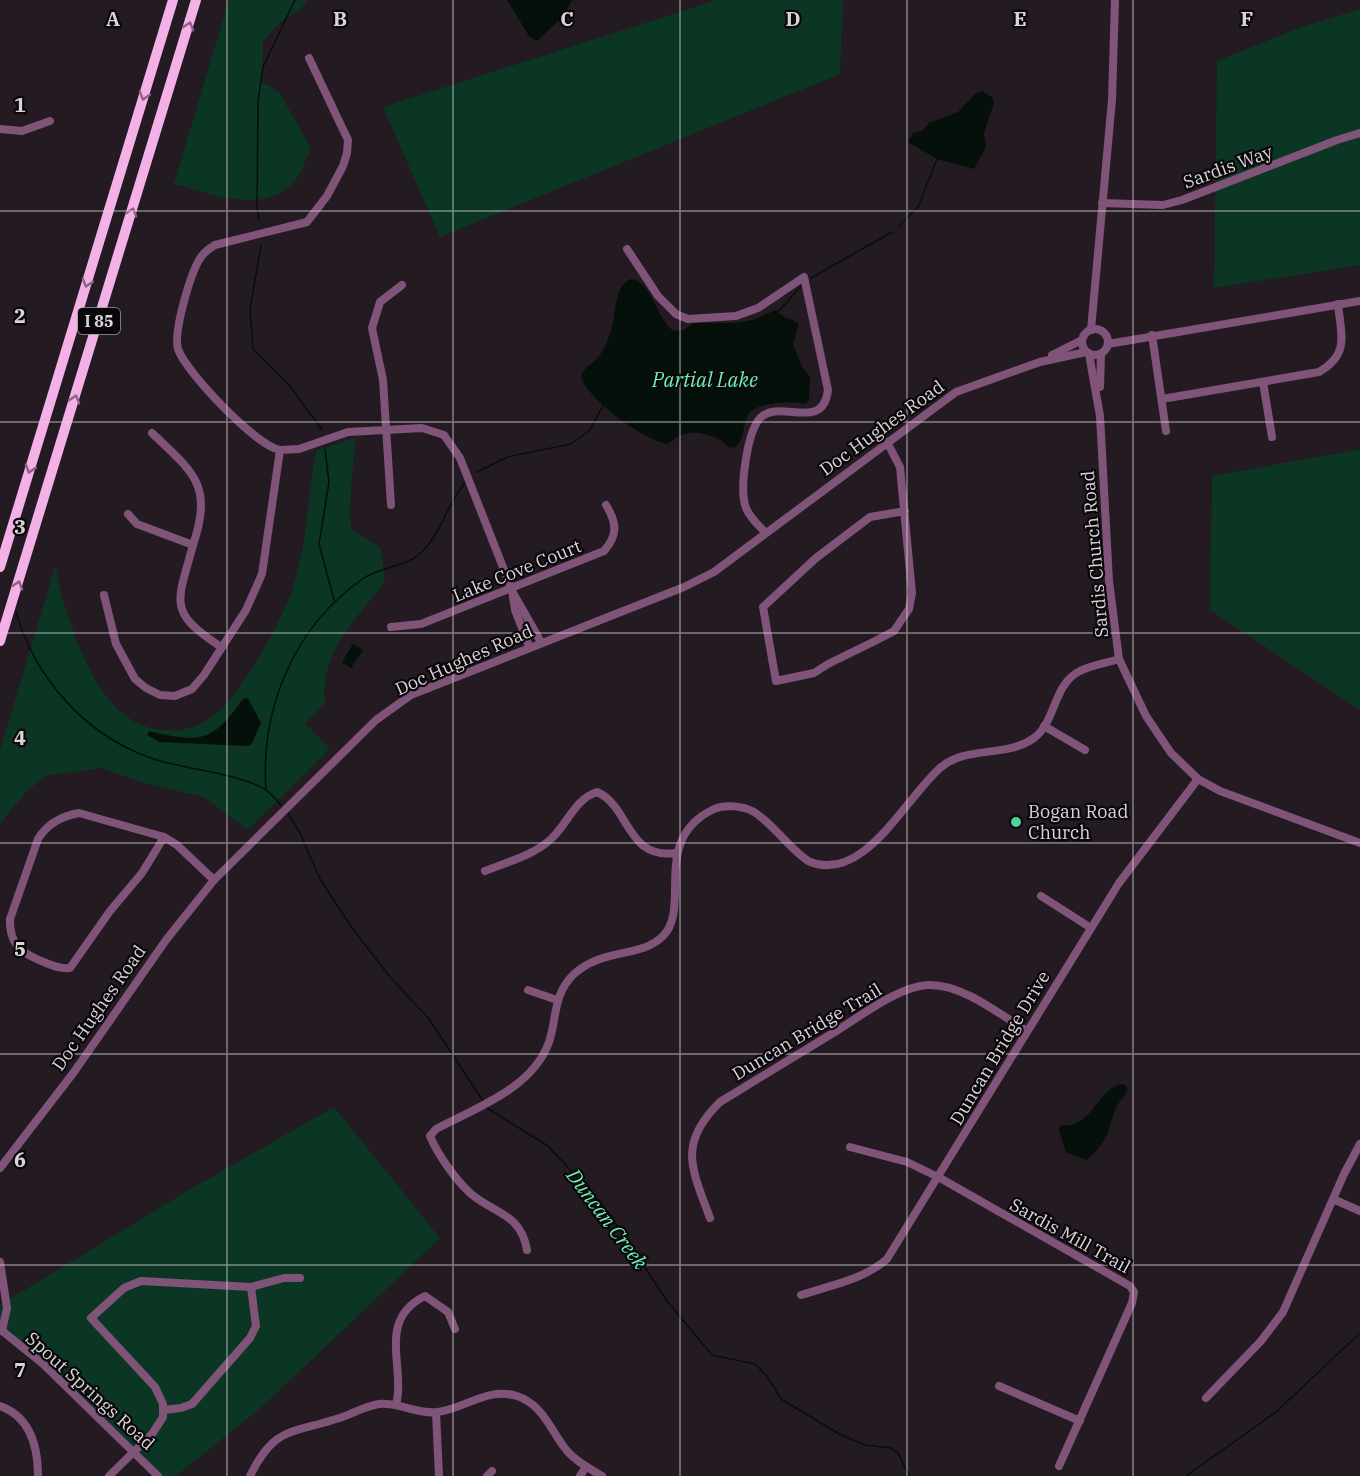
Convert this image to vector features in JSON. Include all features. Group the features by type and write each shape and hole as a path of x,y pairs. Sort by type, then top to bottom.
{"highway":[{"name":"I 85","path":"0,567 173,0"},
{"name":"I 85","path":"0,641 196,0"}],"street":[{"path":"1082,340 1090,330 1096,290 1112,100 1115,0"},
{"path":"309,58 348,140 343,166 327,196 307,222 215,244 207,250 194,272 176,334 177,348 184,362 239,424 254,438 280,450 299,449 348,432 385,430 433,430 451,443 460,458 512,590 541,642"},
{"path":"0,129 22,131 50,121"},
{"name":"Sardis Way","path":"1102,203 1163,205 1182,200 1360,133"},
{"path":"627,249 658,296 676,314 688,319 735,316 758,308 804,277 828,390 827,399 823,407 812,412 770,413 760,418 744,470 743,489 746,507 766,533"},
{"path":"391,505 381,361 372,328 380,302 402,285"},
{"path":"1096,290 1105,337 1101,354"},
{"path":"1090,330 1105,337 1152,335 1360,301"},
{"path":"1162,399 1319,372 1330,366 1339,356 1342,345 1338,304"},
{"path":"1152,335 1166,431"},
{"name":"Doc Hughes Road","path":"0,1168 74,1072 166,940 214,880 376,720 411,695 529,646 684,587 714,572 956,392 1040,362 1082,340"},
{"name":"Sardis Church Road","path":"1082,340 1088,353 1100,416"},
{"name":"Doc Hughes Road","path":"1040,362 1088,353 1101,354"},
{"name":"Sardis Church Road","path":"1101,354 1100,416 1108,581 1119,659 1146,716 1165,744 1198,779 1220,790 1360,843"},
{"path":"1263,382 1272,437"},
{"path":"153,433 187,466 196,479 202,498 202,517 180,596 182,613 195,630 221,647"},
{"path":"887,442 900,467 905,511 912,593 909,609 894,631 814,673 776,681 763,607 816,558 870,517 905,511"},
{"path":"104,595 116,644 135,679 160,695 175,696 192,689 204,675 246,610 262,574 280,450"},
{"name":"Lake Cove Court","path":"391,627 421,624 512,590 604,551 612,542 615,524 606,505"},
{"path":"128,514 137,524 193,545"},
{"path":"512,590 515,610 529,646"},
{"path":"527,1250 525,1236 514,1220 470,1192 430,1136 436,1129 531,1073 545,1052 557,999 572,976 597,958 642,948 664,936 673,914 676,853 698,817 722,806 747,809 754,812 808,861 819,866 850,862 867,849 909,800 952,758 1015,746 1034,738 1044,726 1064,684 1079,671 1119,659"},
{"path":"1044,726 1084,750"},
{"name":"Duncan Bridge Drive","path":"801,1295 858,1278 874,1270 887,1259 940,1178 1027,1031 1119,883 1198,779"},
{"path":"485,871 537,850 552,838 583,799 597,792 606,796 633,836 647,848 660,853 676,853"},
{"path":"164,837 147,866 110,911 70,969 63,969 28,956 13,943 9,933 10,919 38,839 51,824 68,815 79,813 164,837 177,845 214,880"},
{"path":"1041,896 1091,928"},
{"name":"Duncan Bridge Trail","path":"710,1218 690,1159 694,1139 708,1114 720,1102 873,1008 912,987 937,986 963,993 1027,1031"},
{"path":"528,990 557,999"},
{"path":"1206,1398 1261,1341 1283,1312 1360,1144"},
{"name":"Sardis Mill Trail","path":"850,1147 907,1162 940,1178 1130,1286 1134,1292 1132,1303 1059,1466"},
{"path":"1333,1199 1360,1211"},
{"path":"0,1262 7,1308 1,1330"},
{"path":"109,1476 152,1434 163,1417 163,1404 155,1387 91,1318 124,1288 141,1281 250,1287 284,1278 300,1278"},
{"path":"163,1410 192,1404 250,1338 256,1326 250,1287"},
{"path":"396,1405 400,1381 395,1337 399,1323 409,1310 425,1296 448,1312 455,1329"},
{"name":"Spout Springs Road","path":"1,1330 43,1364 134,1450 158,1476"},
{"path":"999,1386 1080,1421"},
{"path":"250,1476 268,1445 282,1435 380,1404 436,1413 462,1406 485,1395 499,1393 530,1402 541,1412 569,1453 602,1476"},
{"path":"0,1406 8,1409 28,1428 38,1454 38,1476"},
{"path":"436,1413 439,1476"},
{"path":"580,1476 586,1467"}],"green space":[{"path":"229,0 307,0 301,9 282,21 263,41 262,82 279,92 311,148 297,178 285,190 271,197 255,200 222,197 174,184"},
{"path":"717,0 843,0 840,74 440,237 383,107"},
{"path":"1360,9 1360,265 1214,288 1217,61 1296,29"},
{"path":"355,438 351,529 381,548 385,582 342,638 328,669 324,686 325,703 305,723 330,749 248,830 204,797 148,784 101,768 45,776 26,792 0,824 0,750 56,564 61,593 77,641 95,680 107,697 121,712 138,723 157,729 187,729 202,723 221,709 250,671 278,623 292,592 303,546 316,451"},
{"path":"1360,449 1360,710 1210,610 1212,476"},
{"path":"334,1107 440,1238 263,1406 176,1476 154,1476 68,1390 0,1333 0,1305 194,1187"}],"water":[{"path":"507,0 572,0 564,15 537,41 529,36"},
{"path":"982,91 993,98 994,103 984,133 986,147 974,169 937,159 908,142 913,133 922,131 929,123 958,112 976,93"},
{"name":"Partial Lake","path":"631,279 644,286 663,319 674,331 684,330 693,323 736,323 753,320 776,310 799,324 793,344 802,366 810,377 809,400 805,404 782,402 757,408 747,417 742,437 735,448 728,447 714,437 695,433 684,434 667,444 631,427 595,398 581,378 586,368 597,359 605,347 613,324 618,294 625,283"},
{"path":"353,644 363,650 351,668 342,662"},
{"path":"248,698 261,723 251,745 160,742 147,735 149,731 181,737 204,736 213,732 232,714 243,699"},
{"path":"1124,1084 1128,1089 1116,1107 1106,1137 1099,1147 1087,1160 1066,1153 1059,1130 1060,1125 1071,1125 1080,1121 1107,1092"}],"waterway":[{"path":"259,220 257,207 258,101 263,67 295,0"},
{"path":"898,227 918,207 937,159"},
{"path":"811,278 892,232"},
{"path":"261,246 250,309 253,349 290,386 322,430"},
{"path":"778,312 801,286"},
{"path":"477,472 507,457 571,444 589,431 604,404"},
{"path":"325,449 329,482 319,544 334,600"},
{"path":"266,790 269,729 276,699 301,644 319,619 340,597 364,578 409,561 422,552 465,483"},
{"name":"Duncan Creek","path":"16,612 36,659 50,681 84,719 105,735 151,758 226,775 254,784 268,792 282,806"},
{"name":"Duncan Creek","path":"288,813 301,835 320,879 350,925 390,977 429,1019 483,1101"},
{"name":"Duncan Creek","path":"487,1108 548,1146 588,1189 611,1216 667,1301 712,1355 755,1364 767,1376 781,1399 841,1435 865,1445 891,1448 898,1453 909,1476"},
{"path":"1186,1476 1276,1412 1360,1333"}],"place":[{"name":"Bogan Road Church","path":"1016,822"}]}
